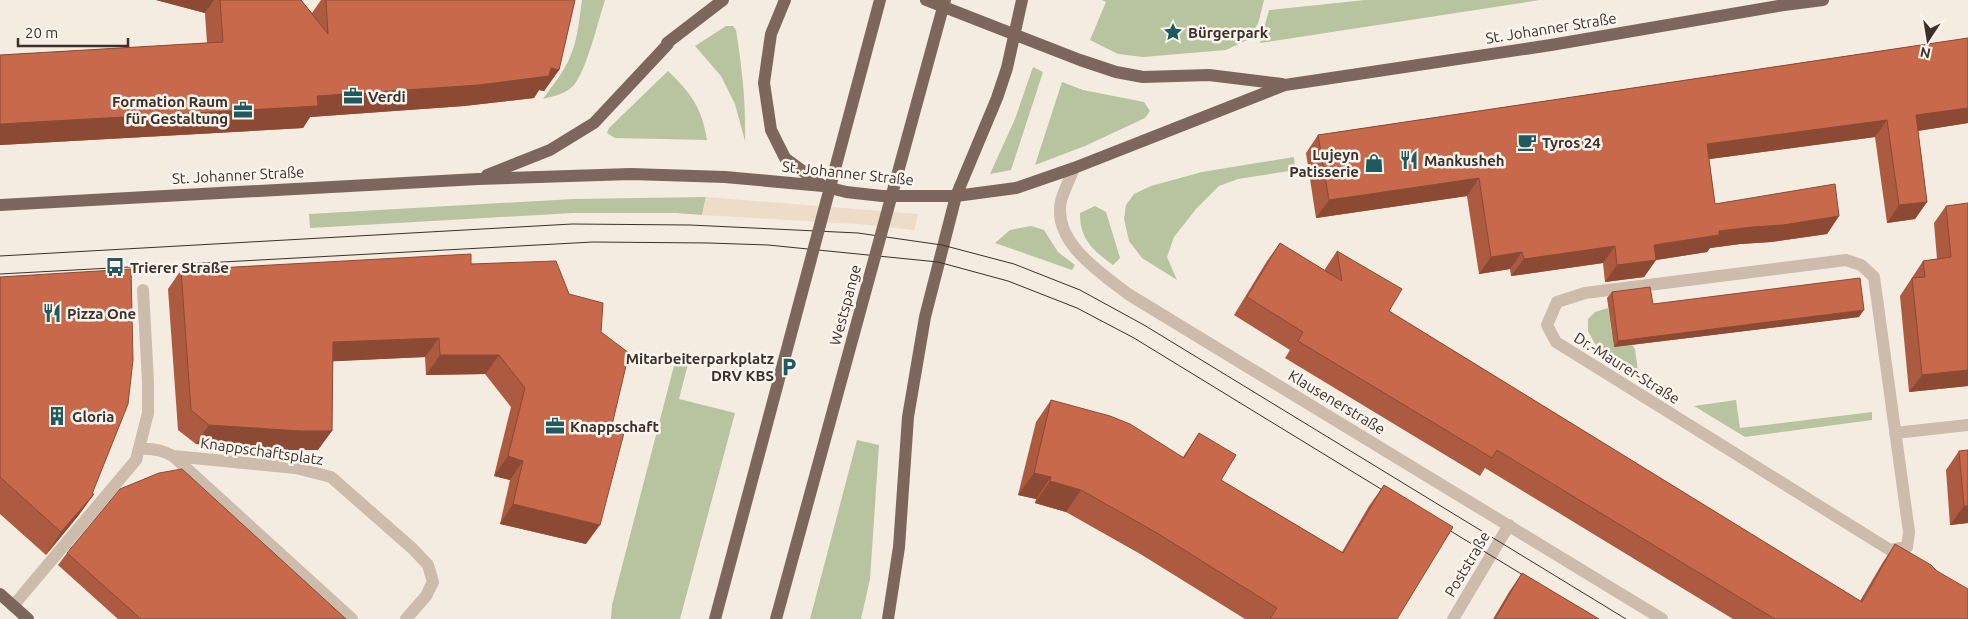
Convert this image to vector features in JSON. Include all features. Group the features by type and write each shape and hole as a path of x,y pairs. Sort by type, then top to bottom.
{"main road":[{"name":"St. Johanner Straße","path":"478,179 550,150 594,123 662,51 667,43 723,0"},
{"path":"785,0 772,34 764,83 771,130 785,158 824,186"},
{"path":"715,619 880,0"},
{"name":"St. Johanner Straße","path":"926,0 1080,60 1116,72 1143,77 1209,75 1284,85"},
{"name":"Westspange","path":"776,619 945,0"},
{"path":"888,619 899,547 908,417 925,317 956,196 998,98 1022,0"},
{"name":"St. Johanner Straße","path":"0,205 478,179 631,174 725,177 824,186 846,192 882,196 956,196 1016,188 1074,168 1284,85 1551,45 1775,6 1823,0"},
{"path":"0,594 28,619"}],"street":[{"name":"Klausenerstraße","path":"1074,168 1061,202 1061,218 1072,245 1087,263 1128,294 1662,619"},
{"name":"Dr.-Maurer-Straße","path":"1846,260 1861,265 1874,277 1895,433 1909,532 1907,547 1890,550 1556,342 1547,325 1557,302 1585,293 1846,260"},
{"path":"13,606 136,460 148,413 143,290"},
{"path":"1895,433 1968,425"},
{"name":"Knappschaftsplatz","path":"140,449 153,448 173,456 296,468 331,476 384,522 428,565 433,582 426,596 406,619"},
{"name":"Knappschaftsplatz","path":"173,456 352,619"},
{"name":"Poststraße","path":"1453,619 1509,526"}],"green space":[{"path":"582,0 605,0 583,68 579,78 571,88 560,94 543,99 561,73 573,50"},
{"name":"Bürgerpark","path":"1102,0 1264,0 1258,24 1247,40 1226,50 1143,57 1118,54 1090,40 1106,2"},
{"path":"1365,0 1540,0 1260,43 1269,10"},
{"path":"726,26 733,26 736,30 743,85 745,141 735,104 721,76 695,46"},
{"path":"1033,67 1043,72 1011,170 990,174 1015,119"},
{"path":"668,71 689,94 699,110 707,140 615,138 607,133 609,128"},
{"path":"1062,82 1083,90 1144,102 1150,111 1145,118 1085,146 1035,165"},
{"path":"1294,157 1295,170 1238,179 1219,186 1196,209 1174,237 1167,257 1177,280 1142,258 1129,241 1124,219 1126,205 1134,194 1151,186 1202,172"},
{"path":"706,197 702,215 676,213 573,213 310,228 309,214 574,199"},
{"path":"1095,206 1106,212 1120,258 1113,265 1089,244 1082,230 1080,213"},
{"path":"1031,226 1044,230 1058,252 1075,265 1072,270 995,243 1010,230"},
{"path":"1608,308 1614,347 1632,345 1635,349 1638,371 1595,344 1588,331 1588,319 1595,312"},
{"path":"677,354 690,356 679,399 735,413 680,619 611,619 612,605"},
{"path":"1736,400 1740,428 1872,412 1872,420 1745,437 1694,406"},
{"path":"857,440 879,445 870,579 861,619 810,619"}],"shaded area":[{"path":"706,197 918,214 914,230 859,224 702,215"}],"building":[{"path":"220,0 301,0 328,34 326,0 575,0 559,70 551,68 549,76 479,85 317,96 318,106 0,124 0,55 223,42"},
{"path":"1968,38 1968,108 1916,115 1927,202 1899,205 1887,120 1707,144 1715,204 1835,184 1839,216 1783,225 1719,231 1719,235 1654,245 1656,260 1617,265 1615,246 1524,259 1522,252 1491,257 1479,178 1329,200 1318,135"},
{"path":"1968,203 1968,370 1922,375 1912,278 1925,277 1923,261 1951,257 1946,206"},
{"path":"1280,243 1342,281 1337,251 1402,289 1389,311 1862,602 1895,544 1968,589 1968,619 1775,619 1497,450 1492,458 1298,341 1303,332 1247,297"},
{"path":"471,254 471,264 556,261 569,294 603,303 601,332 629,353 612,425 625,429 600,525 513,504 523,461 508,456 525,388 499,355 440,355 439,338 333,342 332,431 301,431 209,425 191,410 181,270"},
{"name":"Gloria","path":"131,269 133,360 128,404 92,494 94,494 61,532 0,477 0,277"},
{"path":"1860,278 1864,310 1618,341 1612,292 1650,287 1653,304"},
{"path":"1051,400 1110,416 1130,424 1184,458 1199,433 1236,455 1221,480 1343,553 1384,485 1453,527 1397,619 1270,619 1277,608 1157,533 1081,490 1050,481 1051,477 1034,473"},
{"path":"1968,450 1968,506 1964,506 1959,451"},
{"path":"182,469 346,619 141,619 67,553 120,489 159,473"},
{"path":"1522,573 1599,619 1495,619"}],"tram line":[{"path":"0,256 572,224 690,225 858,233 942,245 1014,264 1080,290 1144,325 1626,619"},
{"path":"0,274 593,242 768,245 938,262 1008,281 1077,308 1134,338 1394,497"},
{"path":"1439,524 1533,581"}],"place":[{"name":"Bürgerpark","path":"1173,32"},
{"name":"Verdi","path":"353,96"},
{"name":"Formation Raum für Gestaltung","path":"243,110"},
{"name":"Tyros 24","path":"1527,142"},
{"name":"Mankusheh","path":"1409,160"},
{"name":"Lujeyn Patisserie","path":"1374,163"},
{"name":"Trierer Straße","path":"115,267"},
{"name":"Pizza One","path":"52,313"},
{"name":"Mitarbeiterparkplatz DRV KBS","path":"789,367"},
{"name":"Gloria","path":"57,416"},
{"name":"Knappschaft","path":"555,426"}]}
